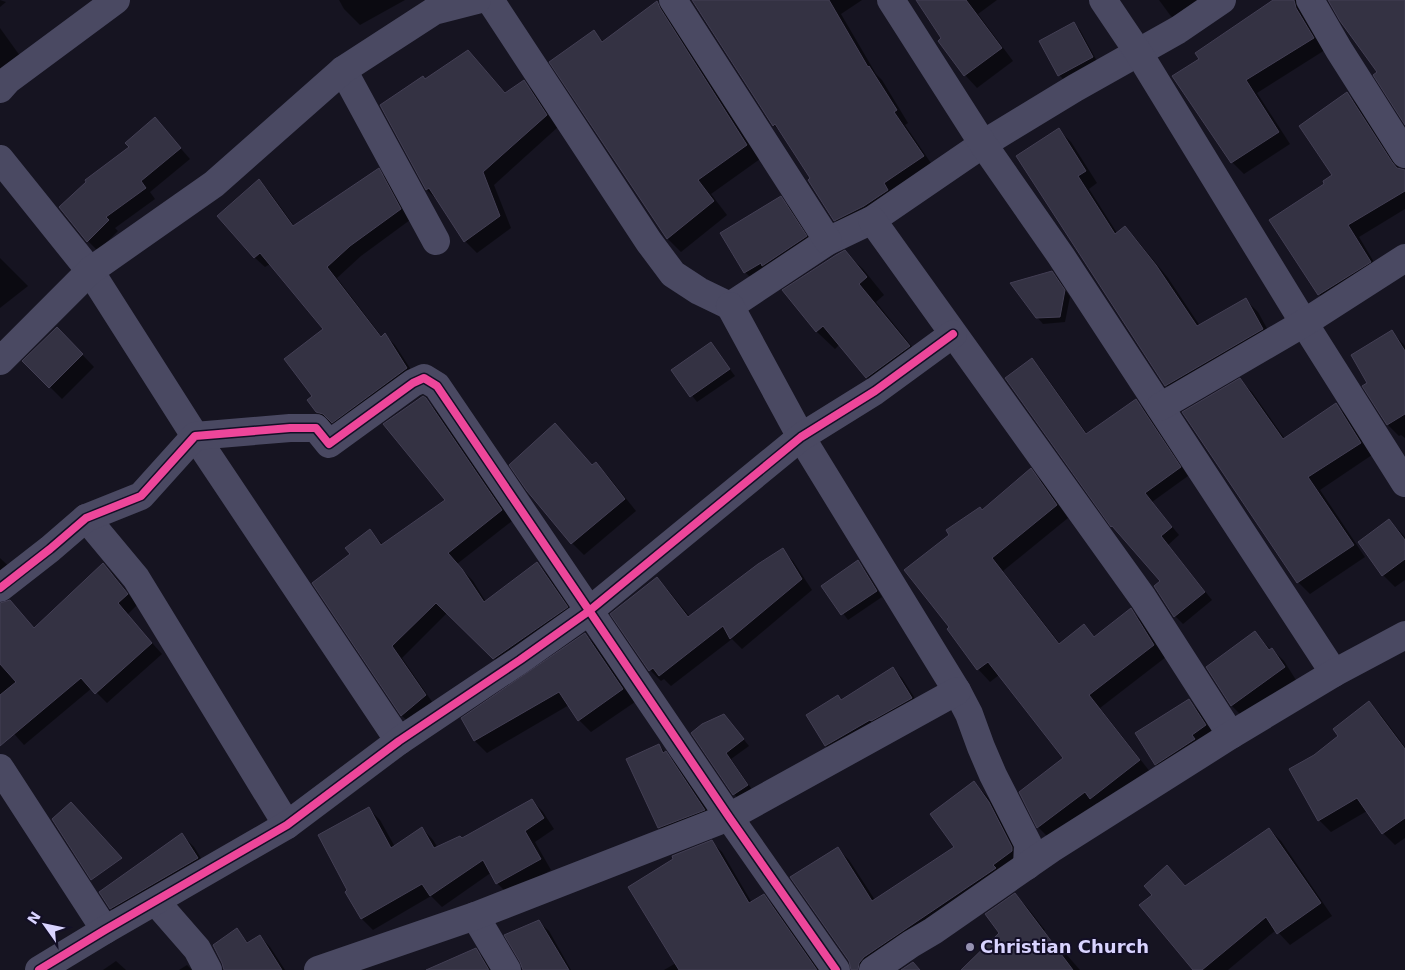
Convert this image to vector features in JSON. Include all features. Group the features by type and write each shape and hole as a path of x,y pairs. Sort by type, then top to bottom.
{"street":[{"path":"0,89 8,80 116,0"},
{"path":"0,361 90,271 214,184 343,70 431,5 477,0"},
{"path":"490,0 648,242 672,274 699,291 730,306 801,437 957,691 969,714 993,775 1028,844 1027,866"},
{"path":"673,0 828,241"},
{"path":"892,0 983,144 1061,256 1334,673"},
{"path":"1103,0 1138,52 1304,323 1405,483"},
{"path":"730,306 828,241 872,220 983,144 1178,30 1222,0"},
{"path":"1310,0 1339,50 1405,154"},
{"path":"343,70 436,241"},
{"path":"0,160 90,271 195,436 399,741"},
{"path":"872,220 1142,598 1231,735"},
{"path":"1160,407 1304,323 1405,258"},
{"path":"40,970 105,930 287,825 399,741 589,612 801,437 875,391 953,334"},
{"path":"0,588 86,518 141,496 195,436 290,428 316,428 329,444 413,383 424,378 437,386 729,817 836,970"},
{"path":"86,518 136,578 287,825"},
{"path":"873,970 1051,849 1231,735 1334,673 1405,636"},
{"path":"318,970 475,916 729,817 957,691"},
{"path":"0,768 105,930"},
{"path":"156,902 197,949 208,970"},
{"path":"475,916 507,970"}],"building":[{"path":"692,0 829,0 868,67 897,110 894,112 924,156 884,183 888,190 864,206 834,221 808,180 810,178 775,124 773,126"},
{"path":"916,0 966,0 1002,48 964,76 938,41 941,38"},
{"path":"1273,0 1294,0 1296,8 1314,38 1246,80 1279,132 1231,163 1172,76 1199,59 1195,53"},
{"path":"1328,0 1405,0 1405,125 1373,75 1377,72 1340,21"},
{"path":"657,1 747,145 698,180 714,201 667,239 549,62 594,30 602,42"},
{"path":"1074,22 1093,57 1058,76 1039,41"},
{"path":"468,50 505,93 524,80 547,115 483,172 500,216 464,242 429,188 426,190 380,105 423,76 425,79"},
{"path":"1347,92 1392,162 1397,168 1405,170 1405,191 1348,225 1371,262 1318,295 1269,220 1324,184 1323,181 1332,175 1299,126"},
{"path":"155,117 181,148 141,181 146,188 106,217 109,220 87,242 59,207 86,182 85,180 129,147 125,143"},
{"path":"1059,128 1086,171 1078,176 1115,234 1125,226 1156,265 1197,326 1246,298 1263,329 1165,386 1016,156"},
{"path":"379,168 401,209 350,246 327,267 381,337 385,333 407,368 332,423 323,414 316,412 307,400 312,396 284,359 323,329 260,253 254,258 217,216 259,179 293,226"},
{"path":"781,196 807,236 762,266 761,263 744,273 720,233"},
{"path":"845,250 867,277 859,284 910,346 866,378 823,326 816,332 782,290"},
{"path":"1052,271 1065,290 1060,317 1036,318 1010,283"},
{"path":"57,327 83,354 49,388 22,361"},
{"path":"1392,330 1405,351 1405,414 1387,425 1362,386 1367,383 1351,355"},
{"path":"711,342 730,369 690,397 671,370"},
{"path":"1032,358 1086,434 1136,399 1181,467 1145,493 1172,527 1161,536 1205,592 1174,617 1154,586 1160,581 1111,527 1005,378"},
{"path":"1240,378 1283,439 1336,403 1361,443 1308,477 1354,545 1297,583 1182,412"},
{"path":"423,396 502,510 448,553 462,569 484,602 537,562 568,607 493,659 436,603 392,646 426,695 401,716 312,583 350,554 345,548 370,529 381,545 445,500 383,424"},
{"path":"555,423 592,465 596,462 625,499 571,544 527,491 509,465"},
{"path":"1031,468 1057,505 992,558 1059,644 1084,624 1094,637 1131,608 1154,645 1089,695 1140,760 1090,799 1085,792 1037,828 1019,792 1063,758 988,662 977,670 947,629 949,627 904,570 949,535 946,530 980,507 982,510"},
{"path":"1389,519 1405,540 1405,559 1382,576 1358,542"},
{"path":"783,548 802,579 730,639 723,626 659,676 653,668 649,671 610,614 657,577 688,617 758,564"},
{"path":"858,560 877,591 841,615 821,586"},
{"path":"103,563 128,594 118,603 152,643 95,694 81,678 0,746 0,695 16,682 0,664 0,603 10,600 34,628"},
{"path":"1255,631 1269,650 1272,648 1285,667 1231,706 1206,667"},
{"path":"585,633 623,689 578,721 559,692 474,741 461,718"},
{"path":"893,667 912,698 825,746 806,715 838,695 841,700"},
{"path":"1189,699 1206,725 1192,735 1195,739 1155,765 1135,733"},
{"path":"1369,701 1405,749 1405,818 1382,834 1357,798 1318,821 1289,769 1314,755 1338,736 1333,729"},
{"path":"724,714 744,739 726,753 748,785 733,795 691,733 702,724"},
{"path":"659,744 663,753 666,751 705,810 658,828 626,759"},
{"path":"974,781 989,802 1012,847 1012,851 993,865 996,868 864,957 859,963 858,970 851,970 849,961 790,877 838,847 872,901 954,847 930,814"},
{"path":"532,799 544,818 525,831 541,859 496,884 483,860 430,896 422,884 361,919 345,892 347,890 318,835 369,807 391,848 422,827 434,848 460,836 462,838"},
{"path":"71,802 122,858 91,880 52,819"},
{"path":"1269,828 1321,903 1277,934 1266,917 1202,970 1193,970 1139,905 1152,895 1144,886 1167,865 1185,886"},
{"path":"182,833 198,858 110,909 99,892"},
{"path":"712,840 749,903 764,894 817,970 679,970 628,887 673,859 672,856"},
{"path":"1015,893 1073,970 961,970 999,933 985,914"},
{"path":"539,920 569,970 523,970 504,935"},
{"path":"237,928 247,943 260,935 282,970 224,970 213,945"},
{"path":"476,948 489,970 426,970"},
{"path":"913,962 920,970 901,970"}],"cycle path":[{"path":"39,970 287,825 399,741 589,611 801,437 875,391 953,334"},
{"path":"0,588 86,518 141,496 195,436 290,428 316,428 329,444 413,383 424,378 437,386 729,817 836,970"}],"place":[{"name":"Christian Church","path":"970,947"}]}
